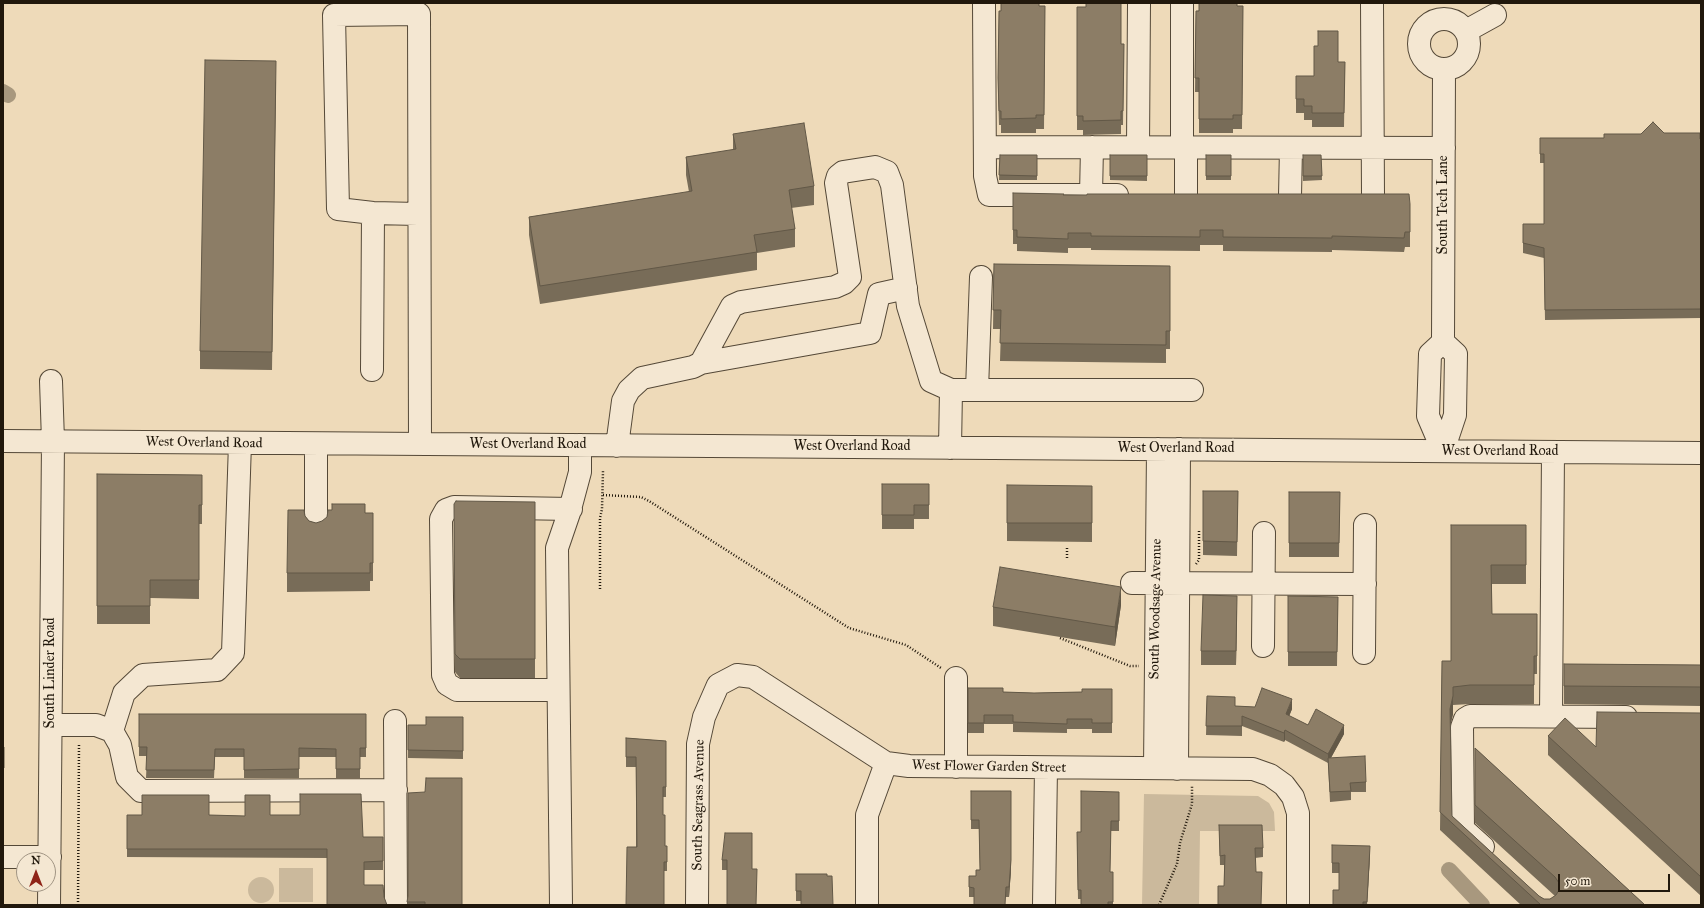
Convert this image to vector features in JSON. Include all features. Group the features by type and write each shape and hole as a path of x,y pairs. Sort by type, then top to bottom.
{"street":[{"path":"984,3 985,176 989,195 1139,195"},
{"path":"1138,147 1140,3"},
{"path":"1182,3 1182,141 1186,157 1186,196"},
{"path":"1372,3 1374,148 1373,196"},
{"path":"1434,12 1456,22 1466,31 1469,40 1469,48 1466,56 1460,63 1453,67 1444,69 1436,67 1428,63 1422,56 1419,48 1419,40 1434,12"},
{"path":"418,214 374,213 338,209 334,15 419,14 418,214 420,444"},
{"path":"1466,31 1494,15"},
{"name":"South Tech Lane","path":"1443,451 1428,416 1430,354 1443,342 1444,69"},
{"path":"985,147 1444,148"},
{"path":"1091,195 1092,147"},
{"path":"1290,196 1291,148"},
{"path":"850,277 836,183 838,176 843,172 875,167 886,172 892,185 908,306 931,381 951,390 1192,390"},
{"path":"1162,195 1208,196"},
{"path":"1268,196 1313,196"},
{"path":"1351,196 1394,196"},
{"path":"372,370 374,213"},
{"path":"977,390 981,276"},
{"path":"850,277 879,294 906,288"},
{"path":"701,362 732,306 741,302 835,287 844,283 850,277"},
{"path":"617,446 623,401 630,390 642,378 693,367 701,362 870,333 879,294"},
{"name":"South Linder Road","path":"50,852 53,441 51,381"},
{"path":"950,448 951,390"},
{"name":"West Overland Road","path":"3,441 1701,453"},
{"path":"112,731 124,693 142,675 217,670 233,653 240,443"},
{"path":"316,444 316,529"},
{"path":"561,905 557,548 571,508 580,472 580,445"},
{"name":"South Woodsage Avenue","path":"1155,768 1156,583 1168,449"},
{"name":"South Woodsage Avenue","path":"1168,449 1178,583 1184,775"},
{"path":"1551,716 1552,452"},
{"path":"558,690 457,690 447,684 443,675 441,519 446,510 454,507 571,508"},
{"path":"1364,653 1365,525"},
{"path":"1262,646 1264,533"},
{"path":"1132,583 1365,584"},
{"name":"West Flower Garden Street","path":"718,685 737,675 753,677 886,763 909,766 956,767 1155,768 1184,775 1253,769 1270,775 1284,785 1293,798 1298,813 1298,905"},
{"path":"956,678 956,767"},
{"name":"South Seagrass Avenue","path":"698,905 698,744 704,717 718,685"},
{"path":"1496,860 1463,829 1462,727 1465,719 1470,716 1646,717"},
{"path":"395,721 396,905"},
{"path":"51,725 96,725 112,731 120,745 127,777 141,791 396,790"},
{"path":"866,905 866,815 886,763"},
{"path":"1044,905 1046,768"},
{"path":"3,857 16,857"},
{"name":"South Linder Road","path":"49,892 49,905"}],"path":[{"path":"600,589 600,518 603,495 603,471"},
{"path":"603,495 641,497 649,501 849,628 906,645 950,676 956,678"},
{"path":"1192,564 1196,564 1199,560 1199,529"},
{"path":"1067,548 1067,559"},
{"path":"1060,638 1130,666 1141,666"},
{"path":"78,905 79,742"},
{"path":"1158,905 1178,864 1180,843 1192,804 1184,775"}],"shaded area":[{"path":"1144,794 1258,796 1269,803 1274,812 1275,831 1200,831 1199,905 1142,905"},
{"path":"279,868 313,868 313,902 279,902"},
{"path":"261,877 270,881 274,890 270,899 261,903 252,899 248,890 252,881"}],"building":[{"path":"1001,3 1039,3 1039,6 1045,6 1044,115 1036,115 1036,118 1001,119 1001,111 999,111 998,78 999,11 1001,11"},
{"path":"1086,3 1121,3 1121,44 1124,44 1123,111 1121,111 1121,120 1083,121 1083,116 1077,116 1077,7 1086,7"},
{"path":"1199,3 1237,3 1237,6 1243,6 1242,115 1233,115 1233,119 1199,119 1199,78 1195,78 1196,11 1199,11"},
{"path":"1318,31 1338,31 1338,62 1345,62 1344,113 1312,113 1312,106 1304,106 1304,99 1296,99 1296,76 1314,76 1314,46 1318,46"},
{"path":"205,60 276,61 272,352 200,351"},
{"path":"1653,122 1664,133 1700,133 1701,309 1545,310 1544,248 1523,243 1523,224 1544,224 1544,154 1540,154 1540,138 1604,138 1604,134 1641,134"},
{"path":"804,123 814,186 789,190 795,229 754,235 757,252 540,286 529,217 692,191 686,157 736,149 733,134"},
{"path":"1000,155 1037,155 1037,176 999,175"},
{"path":"1110,155 1147,155 1147,176 1110,176"},
{"path":"1206,155 1231,155 1231,176 1206,176"},
{"path":"1303,155 1321,155 1322,176 1303,176"},
{"path":"1013,193 1064,194 1063,195 1409,194 1410,232 1405,232 1404,238 1332,236 1332,238 1223,237 1223,230 1200,230 1200,237 1091,236 1091,233 1068,233 1068,239 1017,237 1017,230 1013,230"},
{"path":"994,264 1170,266 1170,331 1166,331 1166,345 1000,343 1001,310 993,310"},
{"path":"97,474 202,475 202,505 199,505 199,580 150,580 150,606 97,606"},
{"path":"882,484 929,484 929,505 914,505 914,515 882,515"},
{"path":"1007,485 1092,486 1092,523 1007,523"},
{"path":"1203,491 1238,491 1237,542 1203,541"},
{"path":"1289,492 1340,492 1339,543 1289,543"},
{"path":"456,501 535,502 535,659 460,659 455,654 454,504"},
{"path":"332,504 365,504 365,513 373,513 373,563 370,563 370,573 287,573 288,510 304,510 305,516 309,521 316,523 327,517 328,510 332,510"},
{"path":"1451,525 1526,525 1526,565 1491,565 1492,614 1537,614 1537,656 1534,656 1534,685 1470,685 1453,687 1453,696 1450,709 1452,816 1539,896 1544,899 1550,899 1556,895 1559,890 1559,883 1555,877 1475,805 1475,748 1645,905 1541,905 1440,812 1442,661 1451,661"},
{"path":"1000,567 1121,587 1115,627 993,607"},
{"path":"1203,595 1237,596 1236,651 1201,651"},
{"path":"1288,596 1338,597 1337,652 1288,652"},
{"path":"1564,664 1701,665 1701,687 1564,686"},
{"path":"968,688 1003,688 1003,692 1034,693 1082,692 1082,689 1112,689 1112,723 1092,723 1092,719 1067,719 1067,724 1013,722 1013,715 984,715 984,723 968,723"},
{"path":"1262,688 1292,699 1286,714 1308,725 1316,709 1344,725 1328,754 1285,730 1284,733 1242,716 1242,726 1206,726 1207,696 1235,697 1235,706 1255,707"},
{"path":"1597,712 1701,713 1701,877 1548,736 1565,718 1596,747"},
{"path":"139,714 366,714 366,748 360,748 360,769 336,769 336,749 299,748 299,769 244,770 244,749 215,749 214,770 146,770 147,747 139,747"},
{"path":"426,717 463,717 463,751 408,750 408,725 426,725"},
{"path":"626,738 666,741 666,787 663,787 663,815 665,815 665,846 667,846 667,862 664,862 664,905 626,905 627,847 637,847 636,757 626,757"},
{"path":"4,747 4,768 3,768"},
{"path":"1365,756 1366,782 1350,783 1351,791 1330,792 1328,758"},
{"path":"426,778 462,778 462,905 425,905 425,902 407,902 408,793 425,792"},
{"path":"971,791 1011,791 1011,860 1009,887 1006,887 1005,905 974,905 974,888 969,887 969,876 976,876 976,870 980,870 979,820 971,820"},
{"path":"1081,791 1119,792 1119,821 1111,821 1110,872 1113,872 1113,902 1108,902 1108,905 1081,905 1081,890 1078,890 1077,832 1081,832"},
{"path":"300,794 361,794 363,837 383,837 383,861 364,862 364,885 383,885 384,897 387,905 327,905 327,849 127,849 127,815 142,815 142,795 209,795 209,815 245,816 245,795 270,795 270,815 300,815"},
{"path":"1219,825 1262,825 1263,848 1255,848 1256,872 1262,872 1261,905 1218,905 1218,886 1224,886 1225,855 1220,856"},
{"path":"725,833 752,833 752,869 757,869 756,905 727,905 727,860 722,860"},
{"path":"1332,845 1370,846 1367,902 1363,902 1363,905 1333,905 1333,890 1339,890 1339,863 1332,863"},
{"path":"796,874 827,874 827,876 832,876 833,905 801,905 801,891 796,891"}],"waterway":[{"path":"3,92 8,95"},
{"path":"1449,870 1482,905"}]}
